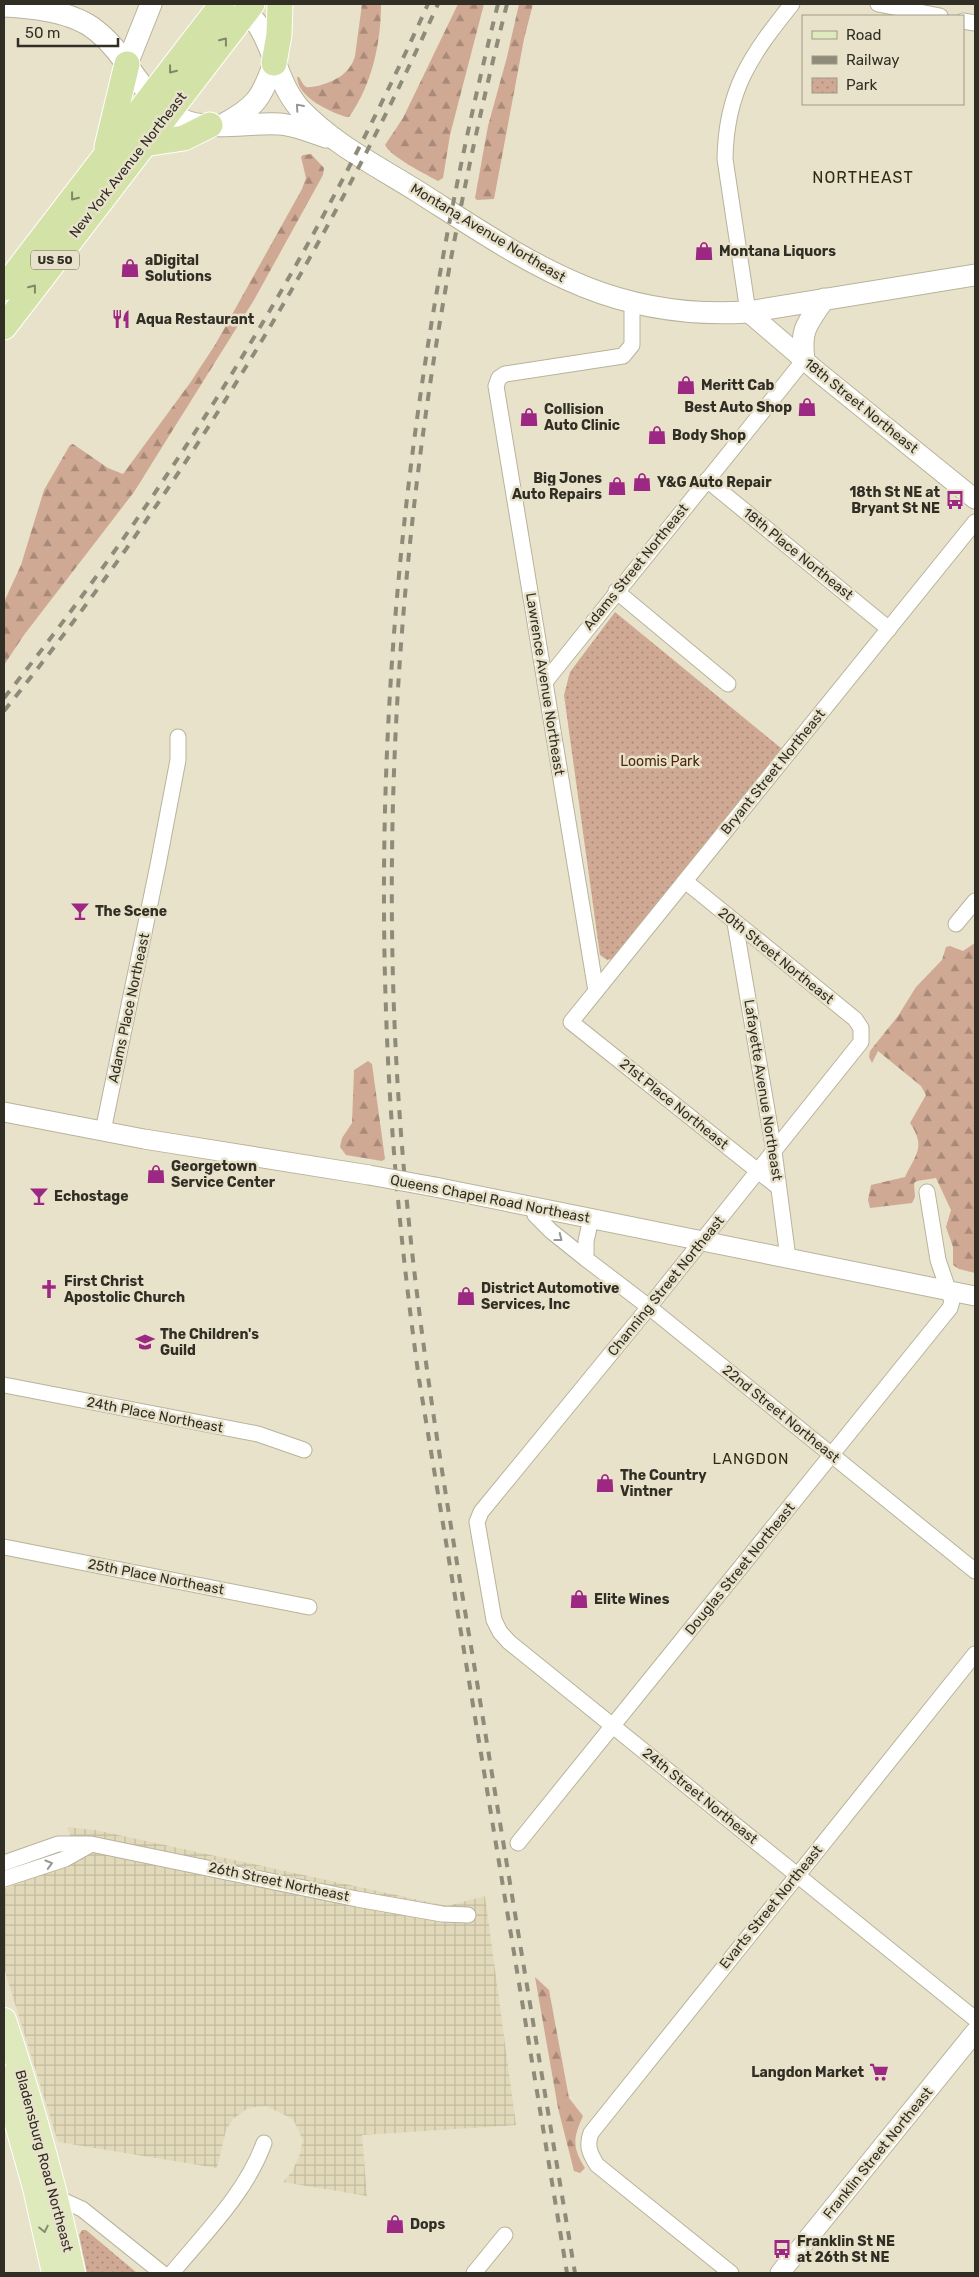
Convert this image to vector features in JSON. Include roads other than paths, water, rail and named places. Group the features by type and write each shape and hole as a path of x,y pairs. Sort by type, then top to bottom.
{"highway":[{"name":"New York Avenue Northeast","path":"4,326 144,144 160,104 222,4"},
{"path":"274,63 279,34 280,4"},
{"name":"New York Avenue Northeast","path":"4,288 104,158 160,104 245,6"},
{"path":"104,158 127,64"},
{"path":"144,144 184,138 216,125"}],"main road":[{"path":"127,64 151,4"},
{"path":"10,5 62,13 83,21 103,35 127,64 140,85 160,104"},
{"name":"Montana Avenue Northeast","path":"245,6 262,32 274,63 296,103 335,140 545,270 582,287 632,303 696,313 748,312 975,275"},
{"path":"216,125 246,112 257,102 264,90 274,63"},
{"name":"Montana Avenue Northeast","path":"160,104 187,122 216,125 282,124 335,140"},
{"path":"804,360 802,334 824,299"},
{"name":"Bladensburg Road Northeast","path":"4,2020 11,2092 31,2174 47,2200 54,2273"},
{"name":"Bladensburg Road Northeast","path":"11,2092 73,2273"},
{"path":"4,2150 31,2174"}],"street":[{"path":"748,312 725,159 726,136 732,105 742,75 758,47 792,4"},
{"path":"878,4 935,15"},
{"name":"Lawrence Avenue Northeast","path":"596,990 496,390 499,378 510,372 623,356 632,345 632,303"},
{"name":"18th Street Northeast","path":"748,312 975,499"},
{"name":"Adams Street Northeast","path":"544,682 804,360"},
{"name":"18th Place Northeast","path":"707,480 889,629"},
{"name":"Bryant Street Northeast","path":"571,1022 975,522"},
{"path":"616,592 728,684"},
{"name":"Adams Place Northeast","path":"103,1131 178,760 178,737"},
{"name":"20th Street Northeast","path":"685,881 855,1019 859,1023 863,1034"},
{"path":"956,924 975,901"},
{"name":"Lafayette Avenue Northeast","path":"735,923 774,1151 788,1258"},
{"name":"21st Place Northeast","path":"571,1022 778,1186"},
{"name":"Channing Street Northeast","path":"480,1540 477,1522 481,1512 774,1151 861,1042 863,1034"},
{"name":"Queens Chapel Road Northeast","path":"4,1112 221,1152 435,1187 975,1296"},
{"path":"927,1192 938,1260 949,1290"},
{"name":"22nd Street Northeast","path":"535,1215 551,1231 649,1307 975,1571"},
{"path":"586,1259 586,1241 592,1219"},
{"name":"Douglas Street Northeast","path":"518,1843 950,1308 952,1301 949,1290"},
{"name":"24th Place Northeast","path":"4,1385 258,1434 304,1450"},
{"name":"24th Street Northeast","path":"480,1540 494,1620 500,1632 613,1726 975,2018"},
{"name":"25th Place Northeast","path":"4,1547 309,1607"},
{"name":"Evarts Street Northeast","path":"731,2273 597,2166 591,2155 588,2142 595,2124 975,1654"},
{"name":"26th Street Northeast","path":"4,1863 58,1844 91,1844 357,1899 442,1914 468,1916"},
{"path":"4,1879 65,1859 91,1844"},
{"name":"Franklin Street Northeast","path":"780,2273 975,2032"},
{"path":"172,2273 243,2186 254,2167 264,2143"},
{"path":"47,2200 69,2202 82,2209 162,2273"},
{"path":"474,2273 505,2235"}],"railway":[{"path":"4,698 126,535 238,364 290,276 339,187 385,96 428,4"},
{"path":"4,711 68,629 129,545 243,371 296,282 346,191 394,98 438,4"},
{"path":"498,4 469,128 444,252 423,378 406,504 394,630 387,757 384,884 386,1011 390,1103 398,1195 419,1379 567,2273"},
{"path":"507,4 474,144 446,286 424,428 407,571 397,714 392,858 394,1002 402,1146 415,1281 424,1348 455,1548 575,2273"}],"place":[{"name":"Montana Liquors","path":"704,251"},
{"name":"aDigital Solutions","path":"130,268"},
{"name":"Aqua Restaurant","path":"121,319"},
{"name":"Meritt Cab","path":"686,385"},
{"name":"Best Auto Shop","path":"807,407"},
{"name":"Collision Auto Clinic","path":"529,417"},
{"name":"Body Shop","path":"657,435"},
{"name":"Y&G Auto Repair","path":"642,482"},
{"name":"Big Jones Auto Repairs","path":"617,486"},
{"name":"18th St NE at Bryant St NE","path":"955,500"},
{"name":"The Scene","path":"80,911"},
{"name":"Georgetown Service Center","path":"156,1174"},
{"name":"Echostage","path":"39,1196"},
{"name":"First Christ Apostolic Church","path":"49,1289"},
{"name":"District Automotive Services, Inc","path":"466,1296"},
{"name":"The Children's Guild","path":"145,1342"},
{"name":"The Country Vintner","path":"605,1483"},
{"name":"Elite Wines","path":"579,1599"},
{"name":"Langdon Market","path":"879,2072"},
{"name":"Dops","path":"395,2224"},
{"name":"Franklin St NE at 26th St NE","path":"782,2249"}],"district":[{"name":"NORTHEAST","path":"863,177"},
{"name":"LANGDON","path":"751,1459"}],"park label":[{"name":"Loomis Park","path":"660,761"}]}
